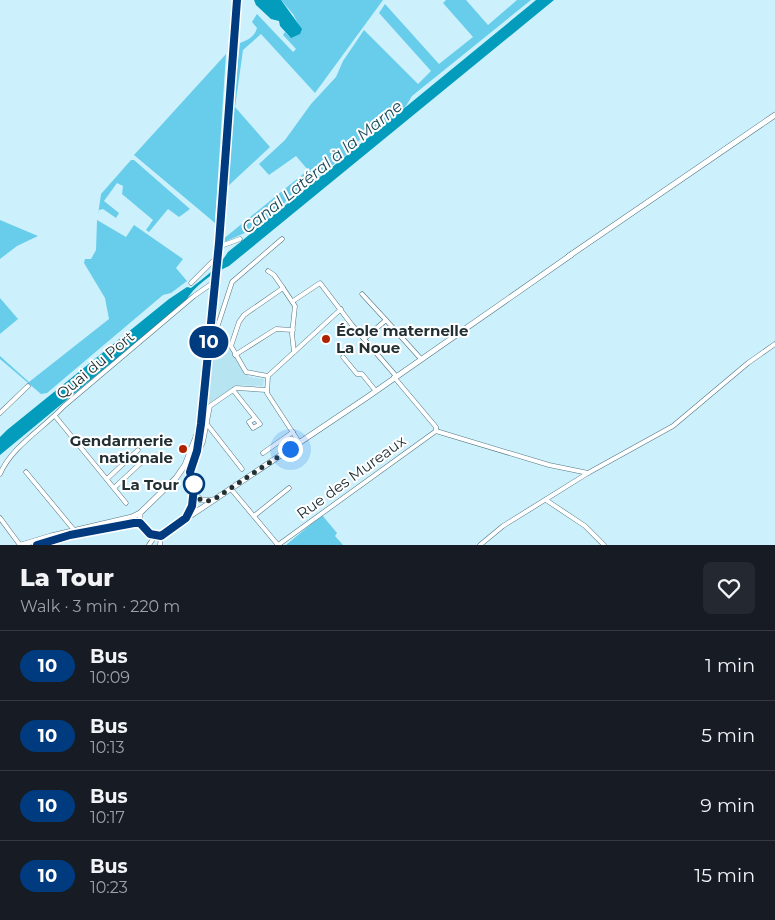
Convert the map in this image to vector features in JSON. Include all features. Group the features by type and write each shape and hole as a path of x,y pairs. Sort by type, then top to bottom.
{"main road":[{"path":"186,518 194,494 190,469 196,457 204,423 237,0"},
{"path":"37,545 70,535 140,523 157,536 360,401 775,115"},
{"path":"21,545 74,530 132,517 140,513 176,478 185,465 204,423"},
{"path":"185,465 190,469"},
{"path":"176,478 184,476 191,478"},
{"path":"194,494 200,500 213,500"},
{"path":"140,513 140,523"}],"street":[{"path":"218,247 240,239"},
{"path":"209,344 216,330 232,282 282,239"},
{"path":"191,282 213,261 217,261"},
{"path":"268,271 274,275 282,288 294,301 294,352"},
{"name":"Quai du Port","path":"0,474 8,458 64,406 194,296 214,282"},
{"path":"294,301 320,283 436,429 549,465 588,473"},
{"path":"268,376 248,373 235,355 232,344 240,319 282,288"},
{"path":"362,294 421,359"},
{"path":"299,442 266,390 268,376 341,309"},
{"path":"364,339 386,320"},
{"path":"235,355 276,329 293,330"},
{"path":"480,545 503,526 588,473 673,426 748,363 775,344"},
{"path":"343,357 357,374 362,374 376,390"},
{"path":"0,412 28,386"},
{"path":"242,469 204,423 209,408 214,402 233,390 239,388 266,390"},
{"path":"233,390 254,419"},
{"path":"55,416 126,503"},
{"name":"Rue des Mureaux","path":"278,545 436,429"},
{"path":"263,453 293,432"},
{"path":"107,479 138,450"},
{"path":"114,488 146,458"},
{"path":"26,472 74,530"},
{"path":"231,488 278,545"},
{"path":"254,516 289,488"},
{"path":"546,500 585,526 604,545"},
{"path":"0,518 21,545"},
{"path":"150,545 159,545 157,536"},
{"path":"150,545 157,536"}],"shaded area":[{"path":"254,0 281,0 302,29 300,34 291,38 280,26 279,21 271,19 256,5"},
{"path":"281,0 383,0 315,93 261,34 243,50 235,107 270,147 227,187 224,185 240,43 250,38 256,31 257,28 252,22 257,14 293,52 296,49 283,35 285,32 290,37 301,29 293,14"},
{"path":"446,0 466,0 488,25 517,0 531,0 412,96 404,109 372,134 370,131 355,144 354,149 289,198 251,233 247,232 222,243 222,240 308,170 296,156 269,175 259,164 285,140 311,104 336,77 343,61 364,30 418,84 431,71 379,13 385,4 439,64 473,37 443,3"},
{"path":"536,0 554,0 229,266 216,272 204,281 185,302 0,455 0,437 7,430 169,299 187,287 191,288 206,276 228,252"},
{"path":"226,54 215,221 215,223 134,155"},
{"path":"131,160 134,160 190,209 179,217 168,209 149,232 146,230 153,220 122,194 123,186 117,183 104,201 119,213 116,218 103,209 99,210 98,215 101,194"},
{"path":"0,220 38,236 17,246 0,259"},
{"path":"97,220 126,237 134,225 183,259 176,268 187,281 171,293 163,295 47,393 41,394 0,359 0,356 29,382 109,319 105,298 84,263 85,259 91,259 96,250"},
{"path":"0,298 18,319 0,334"},
{"path":"212,343 230,349 249,377 264,379 263,386 237,385 208,404"},
{"path":"322,515 337,533 335,536 343,545 286,545"}],"bus line":[{"name":"10","path":"37,545 70,535 134,523 140,523 154,536 161,536 186,518 192,506 194,488 190,469 197,451 200,435 219,243 221,193 237,0"}],"place":[{"name":"École maternelle La Noue","path":"326,339"},
{"name":"Gendarmerie nationale","path":"183,449"},
{"name":"La Tour","path":"194,484"}],"route":[{"path":"194,484 194,494 200,500 213,500 290,449"}],"water label":[{"name":"Canal Latéral à la Marne","path":"322,167"}]}
